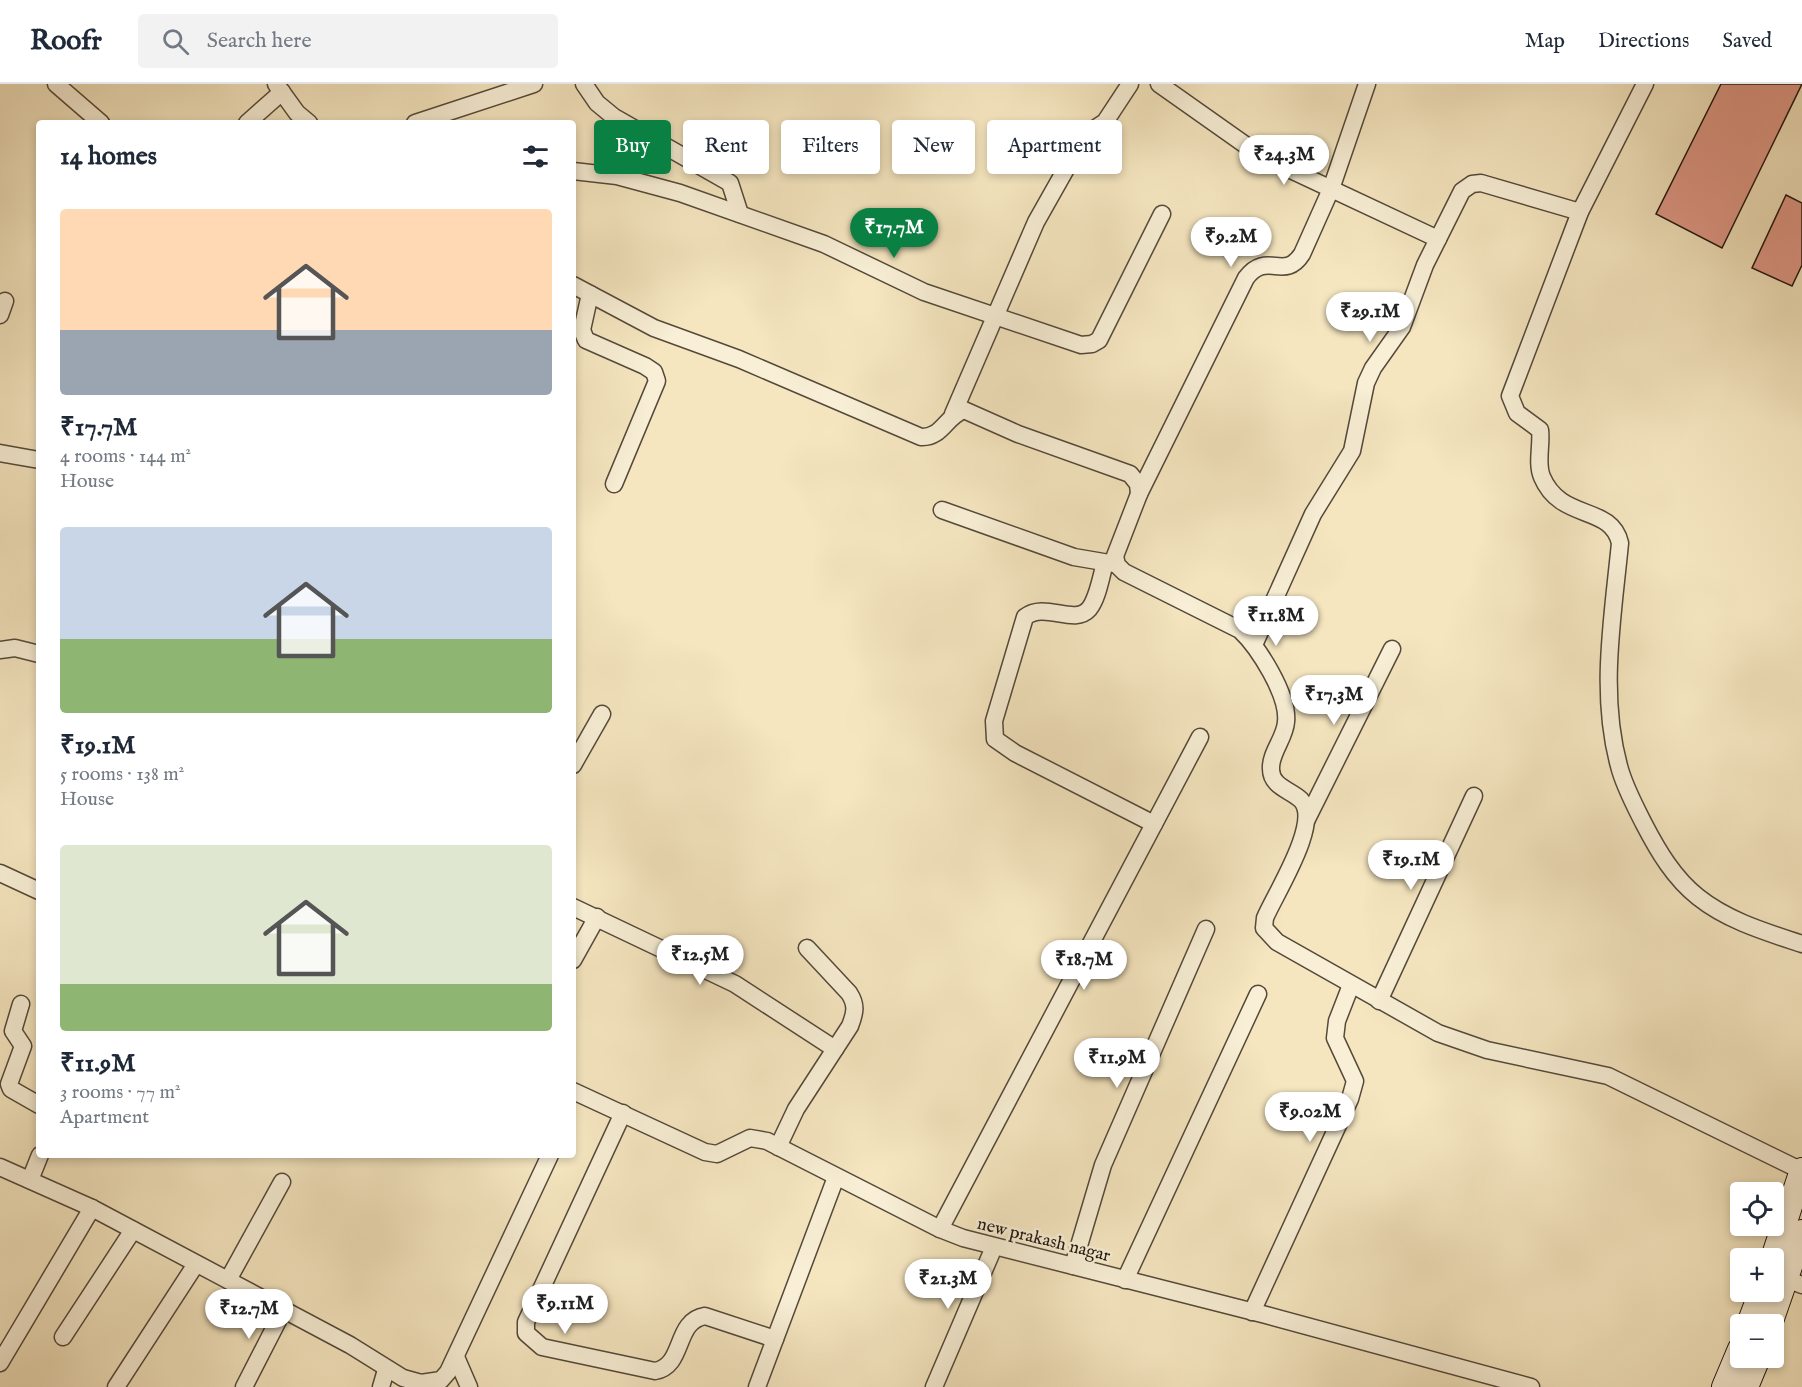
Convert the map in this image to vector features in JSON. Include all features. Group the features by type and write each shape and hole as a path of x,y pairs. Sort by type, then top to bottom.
{"main road":[{"path":"1776,1248 1802,1170"},
{"path":"1776,1314 1794,1282 1802,1232"},
{"path":"1724,1387 1732,1368"},
{"path":"1746,1387 1754,1368"}],"street":[{"path":"56,84 98,120"},
{"path":"424,120 534,84"},
{"path":"584,84 597,103 614,117 730,183 740,214"},
{"path":"576,287 654,328 739,359 921,437 931,438 938,434 953,414 1036,222 1080,144 1090,132 1106,122 1130,84"},
{"path":"1159,84 1261,156 1438,239"},
{"path":"1154,824 1015,753 994,739 994,722 1025,617 1032,611 1043,609 1070,615 1082,614 1089,609 1116,556 1139,494 1246,278 1254,267 1266,264 1277,267 1296,264 1331,189 1367,84"},
{"path":"1645,84 1580,212 1510,396 1517,413 1540,430 1540,474 1550,490 1567,506 1611,524 1617,532 1620,543 1608,654 1614,741 1619,767 1650,836 1683,884 1699,898 1730,916 1802,944"},
{"path":"250,120 279,88 297,113 305,120"},
{"path":"576,176 617,176 653,185 740,214 824,244 924,292 1081,345 1092,344 1099,340 1162,214"},
{"path":"1254,645 1313,514 1352,452 1366,383 1373,368 1402,327 1438,239 1462,191 1472,184 1481,183 1580,212"},
{"path":"590,294 582,330 586,340 645,366 654,372 657,381 614,484"},
{"path":"953,414 964,410 974,412 1018,434 1119,468 1130,474 1138,484 1139,494"},
{"path":"0,453 36,459"},
{"path":"942,510 1074,557 1111,564 1240,630 1254,645 1268,668 1285,707 1287,720 1271,770 1274,779 1283,789 1300,799 1305,807 1307,819"},
{"path":"0,650 15,648 36,653"},
{"path":"1392,648 1307,819 1300,844 1270,904 1264,928 1277,942 1350,986 1438,1033 1487,1050 1608,1076 1802,1170"},
{"path":"576,760 602,714"},
{"path":"940,1229 1200,736"},
{"path":"1379,1001 1474,796"},
{"path":"0,873 36,890"},
{"path":"576,908 735,984 834,1049"},
{"path":"576,955 597,917"},
{"path":"1073,1266 1103,1165 1206,928"},
{"path":"778,1147 796,1109 855,1015 855,1001 807,948"},
{"path":"1252,1312 1350,1099 1355,1081 1335,1038 1337,1021 1350,986"},
{"path":"1125,1280 1258,994"},
{"path":"21,1004 13,1030 23,1046 9,1084 16,1093 36,1103"},
{"name":"new prakash nagar","path":"576,1097 623,1113 705,1152 717,1154 750,1138 778,1147 940,1229 994,1247 1252,1312 1532,1387"},
{"path":"623,1113 526,1322 525,1333 542,1347 655,1371 665,1369 671,1362 688,1324 695,1318 705,1316 775,1339"},
{"path":"30,1180 39,1158"},
{"path":"0,1167 92,1208 350,1345 386,1370 421,1383 441,1380 456,1357 479,1300 549,1158"},
{"path":"757,1387 836,1177"},
{"path":"228,1280 282,1182"},
{"path":"0,1363 92,1208"},
{"path":"63,1337 133,1230"},
{"path":"934,1387 994,1247"},
{"path":"116,1387 196,1264"},
{"path":"244,1387 284,1309"},
{"path":"456,1357 469,1387"},
{"path":"381,1387 386,1370"}],"building":[{"path":"1721,84 1802,84 1722,248 1656,214"},
{"path":"1786,195 1802,203 1802,265 1792,286 1752,268"}]}
